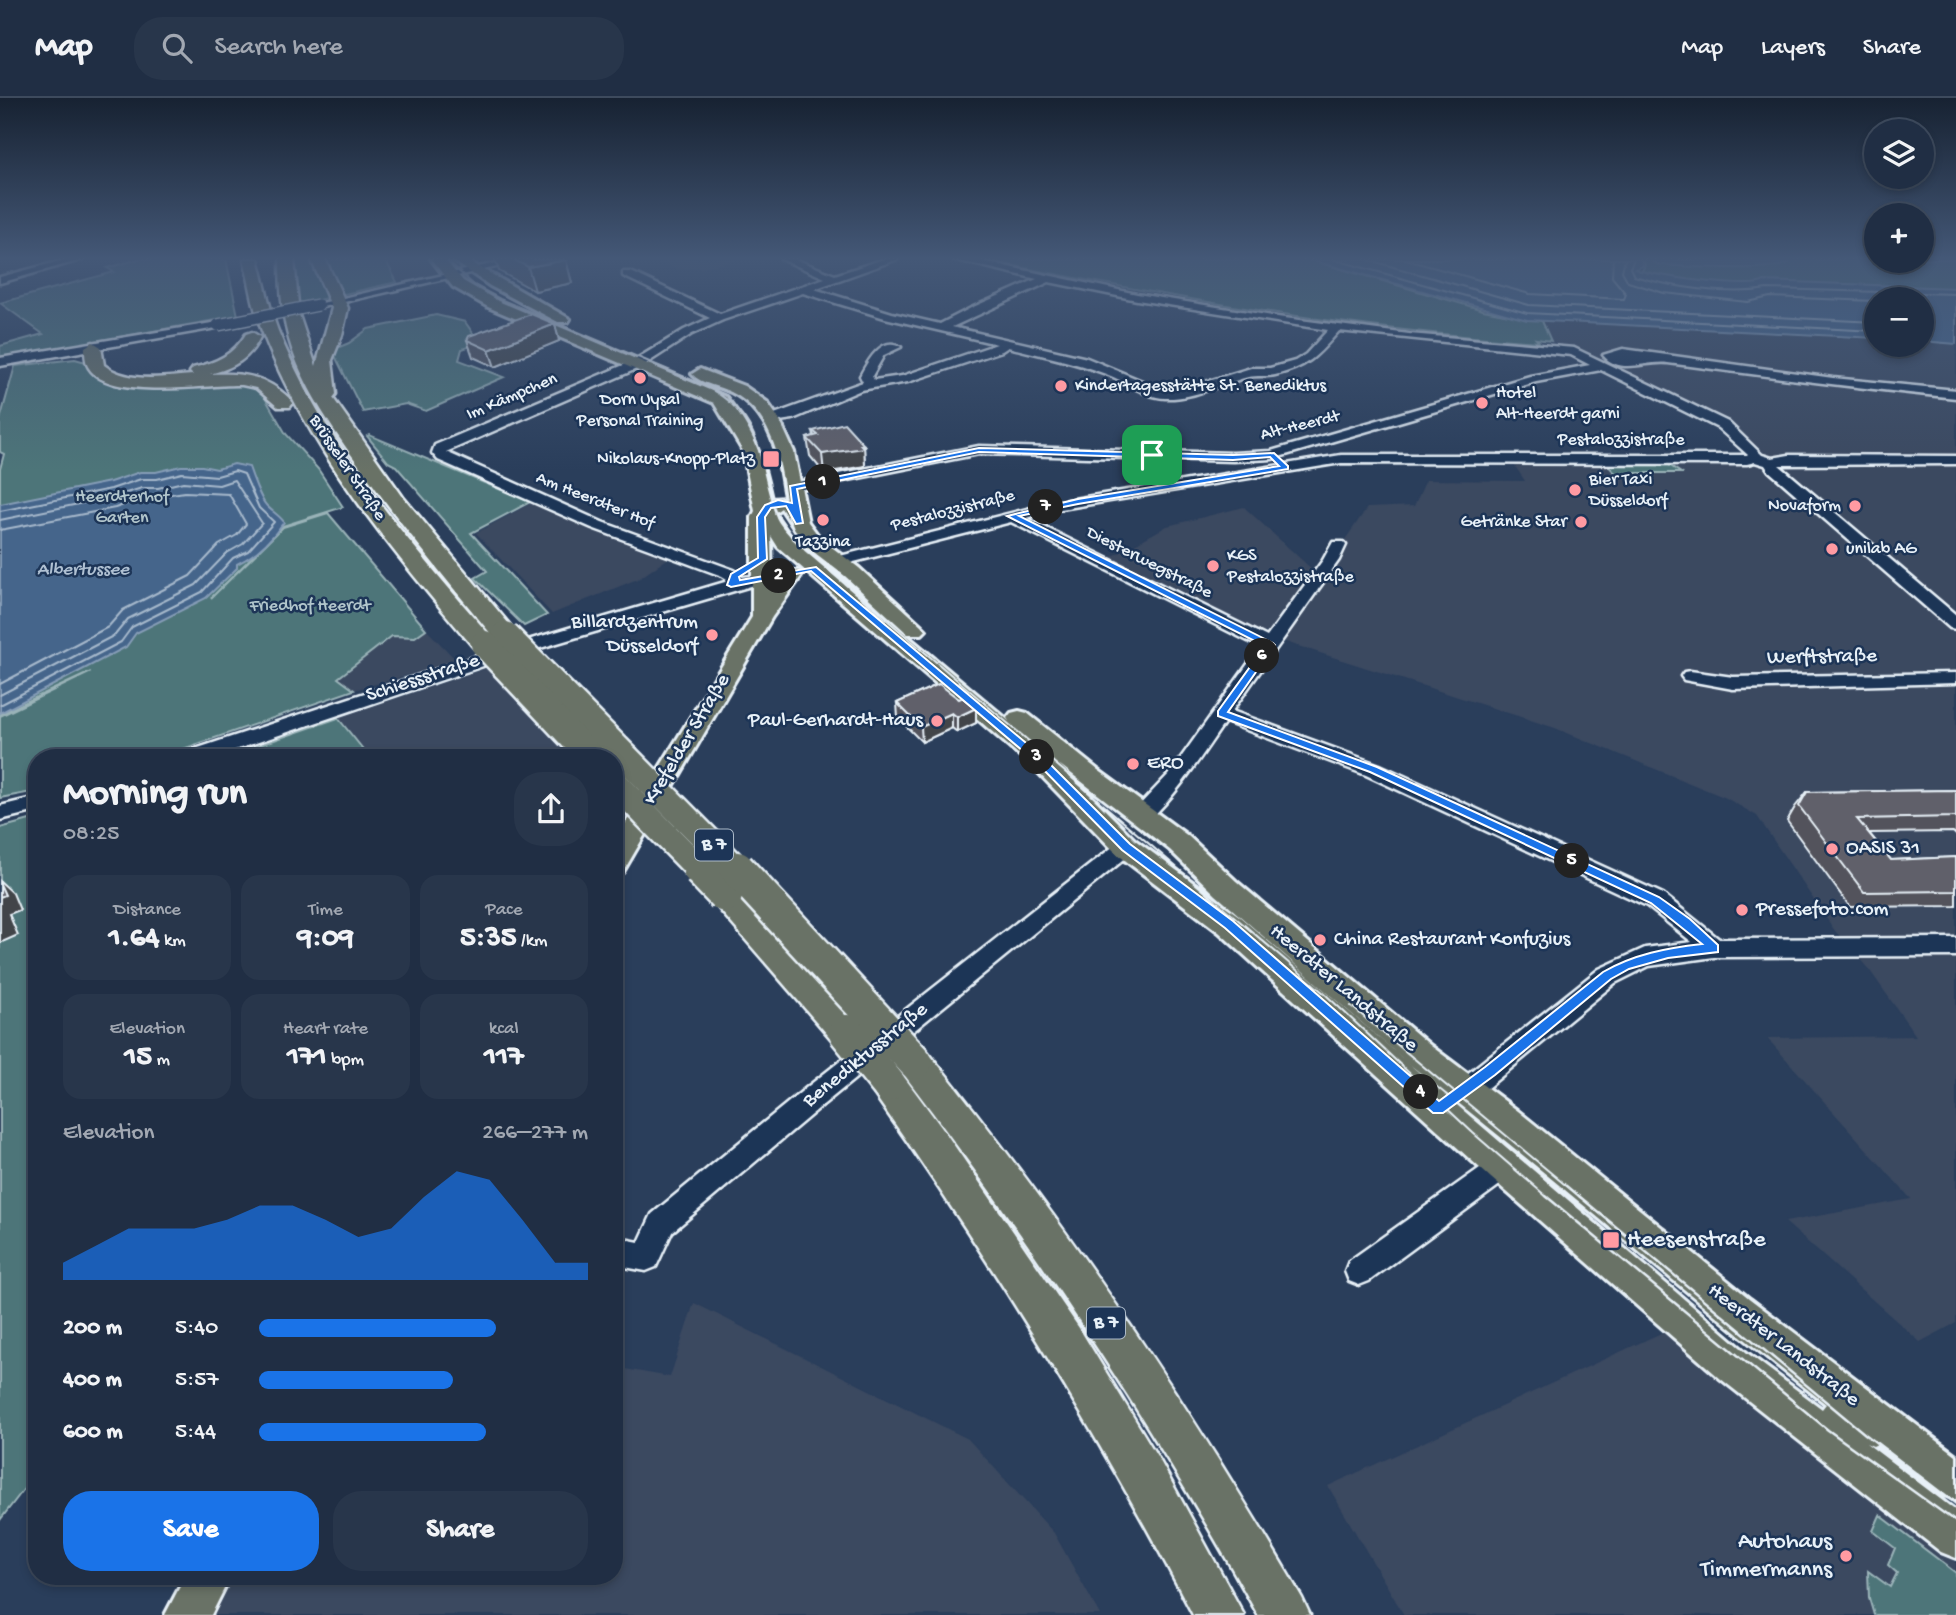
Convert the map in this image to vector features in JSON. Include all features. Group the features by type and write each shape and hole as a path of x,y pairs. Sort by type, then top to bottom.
{"highway":[{"path":"250,330 284,403 306,442 369,505"},
{"name":"Brüsseler Straße","path":"269,330 304,405 369,505 410,558 494,639"},
{"name":"Brüsseler Straße","path":"295,330 312,376 330,407 390,496 494,639"},
{"path":"330,407 325,387 324,360 335,330"},
{"path":"101,346 109,364 115,370 132,376 161,377 219,366 245,350 252,337"},
{"path":"101,346 95,367 117,380 137,383 241,379 260,384 284,403"},
{"name":"B 7","path":"494,639 585,749"},
{"name":"B 7","path":"494,639 610,749"},
{"name":"B 7","path":"623,762 776,907 902,1073 958,1179 1119,1436 1219,1615"},
{"name":"B 7","path":"623,791 783,958 990,1156 1077,1279 1172,1425 1284,1615"}],"main road":[{"path":"555,330 714,397 727,408 752,451 764,511 777,534 813,569"},
{"path":"590,330 748,395 761,404 771,420 784,453 799,523"},
{"path":"785,503 791,506 799,523 830,555 813,569 760,576 761,517 764,511 772,504 785,503"},
{"name":"Heerdter Landstraße","path":"830,555 1044,739 1175,840 1301,953 1452,1099 1503,1167 1734,1366 1956,1537"},
{"name":"Heerdter Landstraße","path":"813,569 1041,760 1126,847 1452,1099 1941,1468"},
{"name":"Krefelder Straße","path":"623,848 762,617 760,576"},
{"path":"1096,816 1120,827 1142,815"},
{"path":"1126,847 1146,834 1154,833 1175,840"},
{"name":"Heerdter Landstraße","path":"1823,1437 1843,1415 1852,1414 1941,1468"},
{"path":"187,1615 204,1585"}],"street":[{"path":"0,362 191,330"},
{"name":"Im Kämpchen","path":"440,448 637,364 693,330"},
{"path":"950,330 1100,366 1155,393 1187,392 1251,372 1271,372 1299,364 1310,357 1334,330"},
{"path":"1354,330 1574,352 1723,425 1956,624"},
{"path":"771,420 870,384 916,375 998,349 1006,343"},
{"path":"870,384 866,376 877,355 895,347"},
{"path":"609,352 634,358 652,355"},
{"path":"1654,358 1833,382 1956,394"},
{"name":"Alt-Heerdt","path":"793,487 979,450 1233,457 1272,455 1534,379 1602,366"},
{"name":"Am Heerdter Hof","path":"440,448 439,453 443,457 546,503 760,576"},
{"path":"1272,455 1285,467"},
{"name":"Pestalozzistraße","path":"830,555 1078,501 1355,457 1956,460"},
{"name":"Diesterwegstraße","path":"1012,516 1270,645"},
{"path":"1142,815 1186,769 1331,560 1338,545"},
{"name":"Schiessstraße","path":"217,749 478,661 760,576"},
{"name":"Werftstraße","path":"1690,676 1733,683 1956,678"},
{"path":"1222,714 1373,770 1655,900 1714,948"},
{"path":"623,803 649,803"},
{"path":"0,813 28,806"},
{"name":"Benediktusstraße","path":"623,1253 646,1257 662,1223 1126,847"},
{"path":"1452,1099 1590,989 1625,965 1668,953 1714,948 1956,947"},
{"path":"1359,1271 1503,1167"}],"shaded area":[{"path":"1546,330 1715,330 1864,337 1864,357 1934,357 1934,342 1956,344 1956,1323 1920,1342 1785,1222 1911,1199 1767,1038 1916,1036 1866,965 1835,931 1757,816 1726,798 1555,728 1276,639 1367,508 1414,506 1426,480 1525,481 1510,459 1765,459 1724,424 1551,341"},
{"path":"539,499 676,553 640,578 552,614 476,533"},
{"name":"KGS Pestalozzistraße","path":"1244,507 1315,572 1269,632 1251,632 1106,560 1167,526"},
{"path":"426,629 458,662 354,690 338,678 392,636 415,637"},
{"path":"487,668 564,749 363,749 338,718"},
{"path":"694,1303 968,1439 1054,1533 1100,1615 210,1615 227,1585 623,1585 623,1369 670,1377"},
{"path":"1672,1328 1956,1563 1956,1615 1404,1615 1328,1486"}],"green space":[{"path":"37,330 160,330 0,358 0,346 43,334"},
{"path":"367,330 471,330 480,343 462,349 459,360 504,377 426,411 406,404 363,412 332,350 349,343"},
{"path":"1406,330 1546,330 1551,341 1536,339 1539,342"},
{"name":"Heerdterhof Garten","path":"75,359 86,362 93,375 119,385 210,382 250,386 261,391 286,434 318,469 343,507 283,526 211,598 283,527 328,513 426,629 415,637 392,636 338,678 354,690 183,749 28,749 28,793 0,798 0,716 91,672 0,714 0,469 4,454 0,452 0,420 15,366"},
{"path":"367,436 530,502 471,533 547,615 524,626 475,578 487,571 396,466 388,462"},
{"path":"1606,463 1666,463 1681,473 1615,473"},
{"path":"338,718 363,749 248,749"},
{"path":"28,820 28,1484 0,1520 0,828"},
{"path":"1880,1515 1956,1573 1956,1615 1874,1615 1869,1598 1868,1571 1890,1587 1897,1573 1888,1565 1895,1548 1873,1531"}],"water":[{"path":"1717,330 1864,330 1864,337"},
{"path":"1934,330 1956,330 1956,344 1934,342"},
{"name":"Albertussee","path":"234,464 249,467 264,502 284,522 269,540 237,564 237,568 206,598 136,633 126,647 0,713 0,504 110,482 140,472 156,472 181,466 217,469"}],"building":[{"path":"486,330 540,330 489,350 467,340 469,336"},
{"path":"844,423 864,448 822,454 807,438 818,435 813,431"},
{"path":"939,684 959,699 963,697 976,708 957,717 952,713 921,727 897,703"},
{"path":"1956,790 1956,817 1857,819 1891,860 1956,857 1956,891 1864,892 1799,806 1807,792"},
{"path":"0,884 5,895 0,897"}],"tram line":[{"path":"573,330 704,385 725,398 740,412 757,442 779,521 805,550 1325,994 1473,1133 1548,1198"},
{"path":"740,399 766,429 773,445 786,510 793,528"},
{"path":"1351,1006 1581,1198"},
{"path":"1546,1196 1828,1430 1956,1522"},
{"path":"1579,1196 1865,1434 1956,1504"}],"place":[{"name":"Dorn Uysal Personal Training","path":"640,378"},
{"name":"Kindertagesstätte St. Benediktus","path":"1061,386"},
{"name":"Hotel Alt-Heerdt garni","path":"1482,403"},
{"name":"Nikolaus-Knopp-Platz","path":"771,459"},
{"name":"Bier Taxi Düsseldorf","path":"1575,490"},
{"name":"Novaform","path":"1855,506"},
{"name":"Tazzina","path":"823,520"},
{"name":"Getränke Star","path":"1581,522"},
{"name":"unilab AG","path":"1832,549"},
{"name":"KGS Pestalozzistraße","path":"1213,566"},
{"name":"Billardzentrum Düsseldorf","path":"712,635"},
{"name":"Paul-Gerhardt-Haus","path":"937,721"},
{"name":"ERO","path":"1133,764"},
{"name":"OASIS 31","path":"1832,849"},
{"name":"Pressefoto.com","path":"1742,910"},
{"name":"China Restaurant Konfuzius","path":"1320,940"},
{"name":"Heesenstraße","path":"1611,1240"},
{"name":"Autohaus Timmermanns","path":"1846,1556"}],"route":[{"path":"979,450 1152,455 1272,455 1285,467 1078,501 1012,516 1270,645 1222,714 1373,770 1655,900 1714,948 1645,957 1625,965 1607,976 1460,1095 1438,1109 1229,924 1126,847 1041,760 813,569 731,585 736,580 734,576 762,559 761,517 768,506 778,502 789,504 799,523 793,487 979,450"}],"park label":[{"name":"Friedhof Heerdt","path":"310,606"}]}
